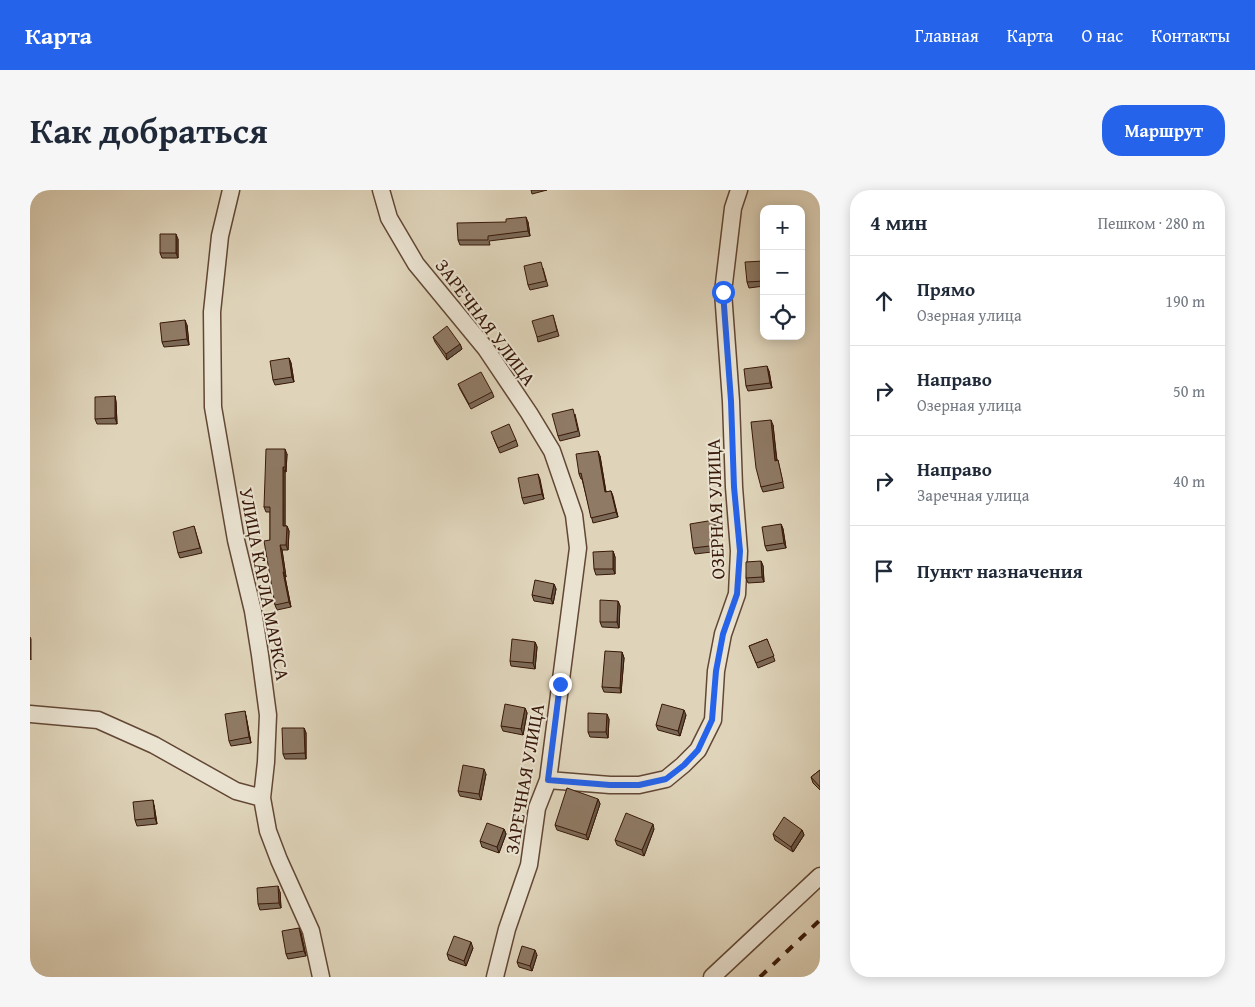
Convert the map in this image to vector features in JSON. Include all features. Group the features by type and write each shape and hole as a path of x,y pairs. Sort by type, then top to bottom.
{"street":[{"name":"УЛИЦА КАРЛА МАРКСА","path":"231,190 220,236 212,312 213,407 236,540 253,611 262,663 268,715 262,798 268,831 312,932 321,977"},
{"name":"ЗАРЕЧНАЯ УЛИЦА","path":"381,190 389,218 416,264 486,349 552,451 574,515 578,548 548,780 537,808 529,865 507,929 495,977"},
{"name":"ОЗЕРНАЯ УЛИЦА","path":"548,780 639,785 666,779 684,765 698,750 712,720 716,671 723,634 737,594 740,551 734,487 731,401 723,292 734,208 739,190"},
{"path":"30,714 98,720 154,745 236,791 262,798"},
{"path":"712,977 820,876"}],"building":[{"path":"526,217 528,231 488,236 488,240 458,240 457,223 506,222 506,219"},
{"path":"160,234 176,234 176,253 160,253"},
{"path":"760,261 760,281 747,282 745,262"},
{"path":"541,262 546,281 528,285 524,266"},
{"path":"553,315 557,331 537,337 532,321"},
{"path":"185,320 187,339 162,342 160,323"},
{"path":"447,326 460,344 446,354 433,337"},
{"path":"289,358 292,377 273,380 270,361"},
{"path":"767,366 770,383 746,386 744,369"},
{"path":"481,372 492,392 469,404 458,384"},
{"path":"115,396 115,418 95,419 95,397"},
{"path":"573,409 578,431 558,436 552,414"},
{"path":"771,420 775,461 778,460 783,482 761,487 756,468 751,422"},
{"path":"509,424 516,440 498,448 491,432"},
{"path":"266,449 285,449 285,467 283,467 283,526 287,526 286,545 280,545 289,602 275,605 264,541 270,540 270,507 264,507"},
{"path":"598,451 605,492 611,491 616,512 591,518 581,473 579,474 576,454"},
{"path":"538,474 542,494 522,498 518,478"},
{"path":"714,520 718,545 693,548 690,524"},
{"path":"781,524 784,543 765,546 762,527"},
{"path":"194,526 200,548 178,553 173,532"},
{"path":"613,551 613,569 594,569 593,552"},
{"path":"761,561 762,577 746,578 746,562"},
{"path":"535,580 554,584 551,599 532,595"},
{"path":"600,600 618,601 617,622 600,622"},
{"path":"512,639 535,642 533,663 510,661"},
{"path":"767,639 774,656 756,663 749,646"},
{"path":"605,651 622,652 620,688 602,687"},
{"path":"505,704 525,708 521,729 501,726"},
{"path":"662,704 684,710 678,731 656,725"},
{"path":"245,711 249,737 229,741 225,714"},
{"path":"588,713 607,714 606,732 588,732"},
{"path":"282,728 304,728 305,753 283,754"},
{"path":"463,765 484,769 479,794 458,791"},
{"path":"820,770 820,787 811,777"},
{"path":"567,788 598,799 586,835 555,825"},
{"path":"153,800 155,818 135,820 133,802"},
{"path":"626,813 653,824 642,850 615,840"},
{"path":"784,817 802,830 791,847 773,834"},
{"path":"487,823 504,829 497,847 480,841"},
{"path":"278,886 279,903 258,904 257,888"},
{"path":"299,928 304,951 286,954 282,931"},
{"path":"454,936 471,942 464,961 447,954"},
{"path":"522,946 535,950 530,966 517,962"}],"railway":[{"path":"760,977 820,920"}],"route":[{"path":"560,684 548,780 610,785 639,785 666,779 684,765 698,750 712,720 716,671 723,634 737,594 740,551 734,487 731,401 723,292"}]}
